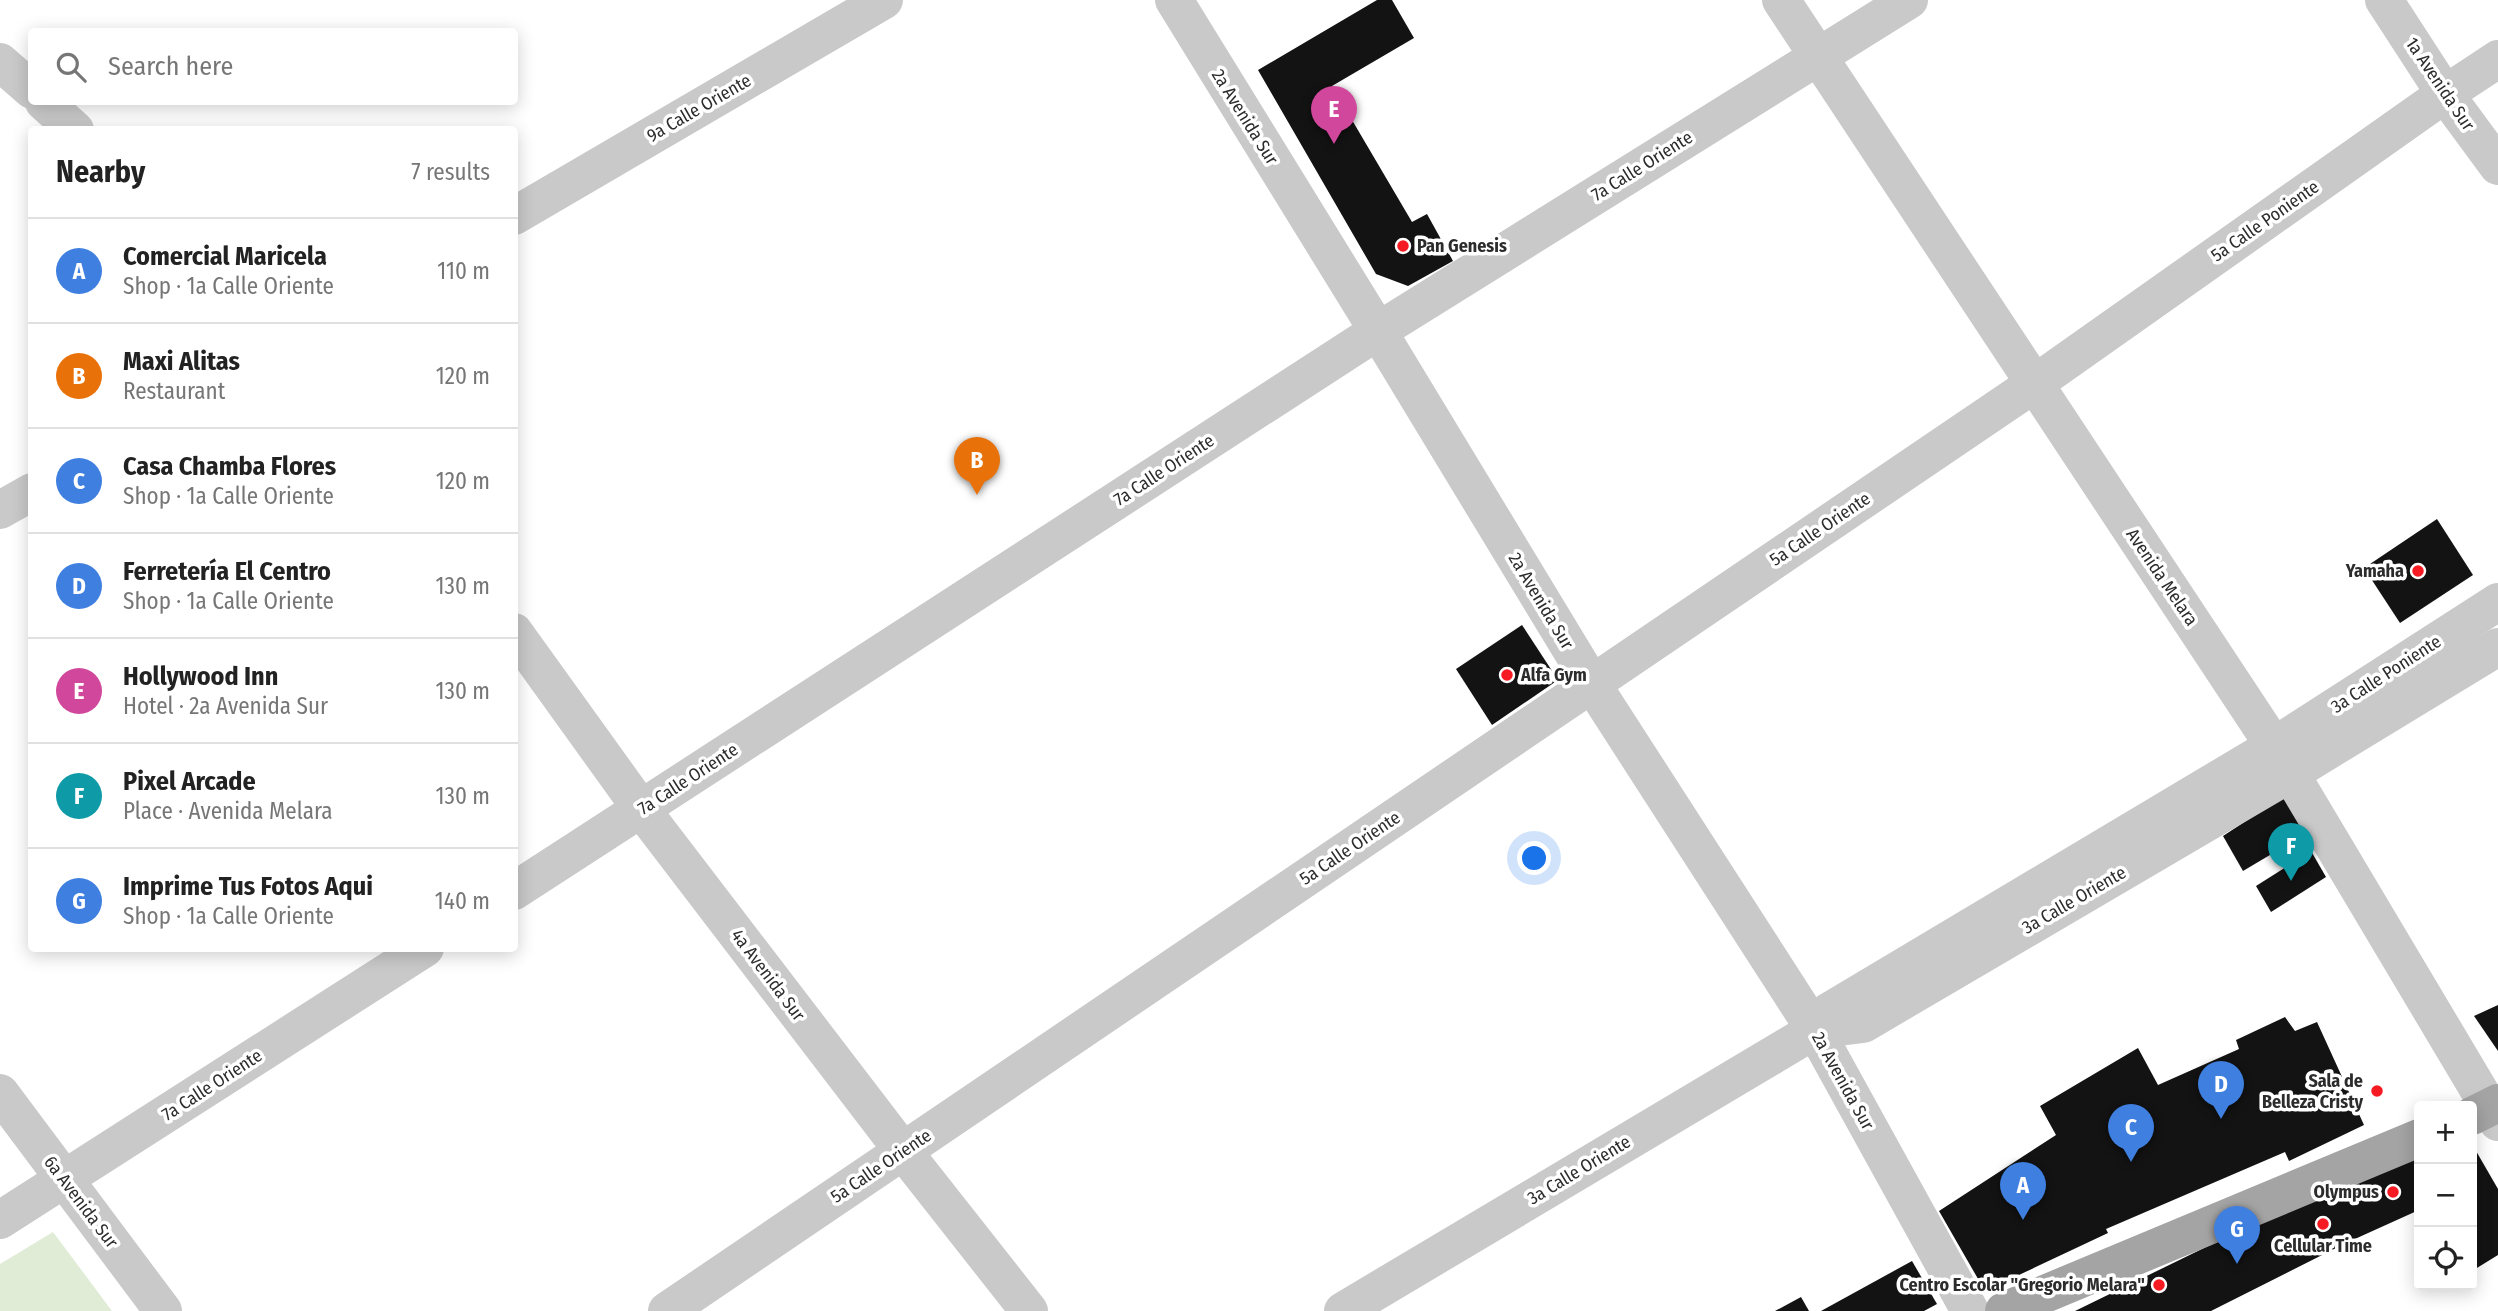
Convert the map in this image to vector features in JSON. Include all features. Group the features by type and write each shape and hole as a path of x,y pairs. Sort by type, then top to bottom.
{"main road":[{"path":"2004,1311 2414,1140"}],"street":[{"name":"9a Calle Oriente","path":"518,214 884,0"},
{"name":"2a Avenida Sur","path":"1174,0 1592,684 1815,1030 1970,1311"},
{"name":"Avenida Melara","path":"1781,0 2283,759 2489,1112"},
{"name":"7a Calle Oriente","path":"518,888 1378,331 1909,0"},
{"name":"1a Avenida Sur","path":"2384,0 2445,94 2498,166"},
{"name":"5a Calle Poniente","path":"2034,384 2498,59"},
{"path":"0,62 28,86"},
{"path":"47,105 71,126"},
{"name":"5a Calle Oriente","path":"667,1311 2034,384"},
{"path":"0,510 28,494"},
{"name":"3a Calle Poniente","path":"2283,759 2498,603"},
{"name":"4a Avenida Sur","path":"518,638 642,810 1029,1311"},
{"name":"3a Calle Poniente","path":"2283,759 2498,647"},
{"name":"3a Calle Oriente","path":"1343,1311 1815,1030 1828,1012 2283,759"},
{"name":"7a Calle Oriente","path":"0,1220 419,952"},
{"name":"6a Avenida Sur","path":"0,1093 163,1311"}],"green space":[{"path":"53,1232 112,1311 0,1311 0,1264"}],"building":[{"path":"1377,0 1392,0 1414,38 1332,86 1412,222 1427,214 1453,261 1408,286 1376,274 1258,70"},
{"name":"Yamaha","path":"2437,519 2473,575 2400,623 2364,568"},
{"name":"Alfa Gym","path":"1522,625 1558,680 1492,725 1456,669"},
{"path":"2284,796 2305,834 2243,871 2223,836"},
{"path":"2311,851 2326,877 2271,912 2256,886"},
{"path":"2498,1005 2498,1051 2474,1016"},
{"path":"2285,1017 2295,1031 2317,1022 2364,1125 2289,1161 2285,1152 2106,1229 2108,1233 1985,1291 1939,1211 2056,1135 2040,1106 2138,1048 2158,1085 2239,1049 2236,1040"},
{"path":"2477,1153 2498,1189 2498,1255 2477,1268"},
{"path":"2414,1154 2414,1212 2346,1243 2211,1311 2075,1311 2204,1248"},
{"path":"1912,1261 1937,1304 1924,1311 1821,1311"},
{"path":"1801,1297 1809,1311 1775,1311"}],"place":[{"name":"Hollywood Inn","path":"1334,144"},
{"name":"Pan Genesis","path":"1403,246"},
{"name":"Maxi Alitas","path":"977,495"},
{"name":"Yamaha","path":"2418,571"},
{"name":"Alfa Gym","path":"1507,675"},
{"name":"Pixel Arcade","path":"2291,881"},
{"name":"Sala de Belleza Cristy","path":"2377,1091"},
{"name":"Ferretería El Centro","path":"2221,1119"},
{"name":"Casa Chamba Flores","path":"2131,1162"},
{"name":"Olympus","path":"2393,1192"},
{"name":"Comercial Maricela","path":"2023,1220"},
{"name":"Cellular Time","path":"2323,1224"},
{"name":"Imprime Tus Fotos Aqui","path":"2237,1264"},
{"name":"Centro Escolar \"Gregorio Melara\"","path":"2159,1285"}]}
